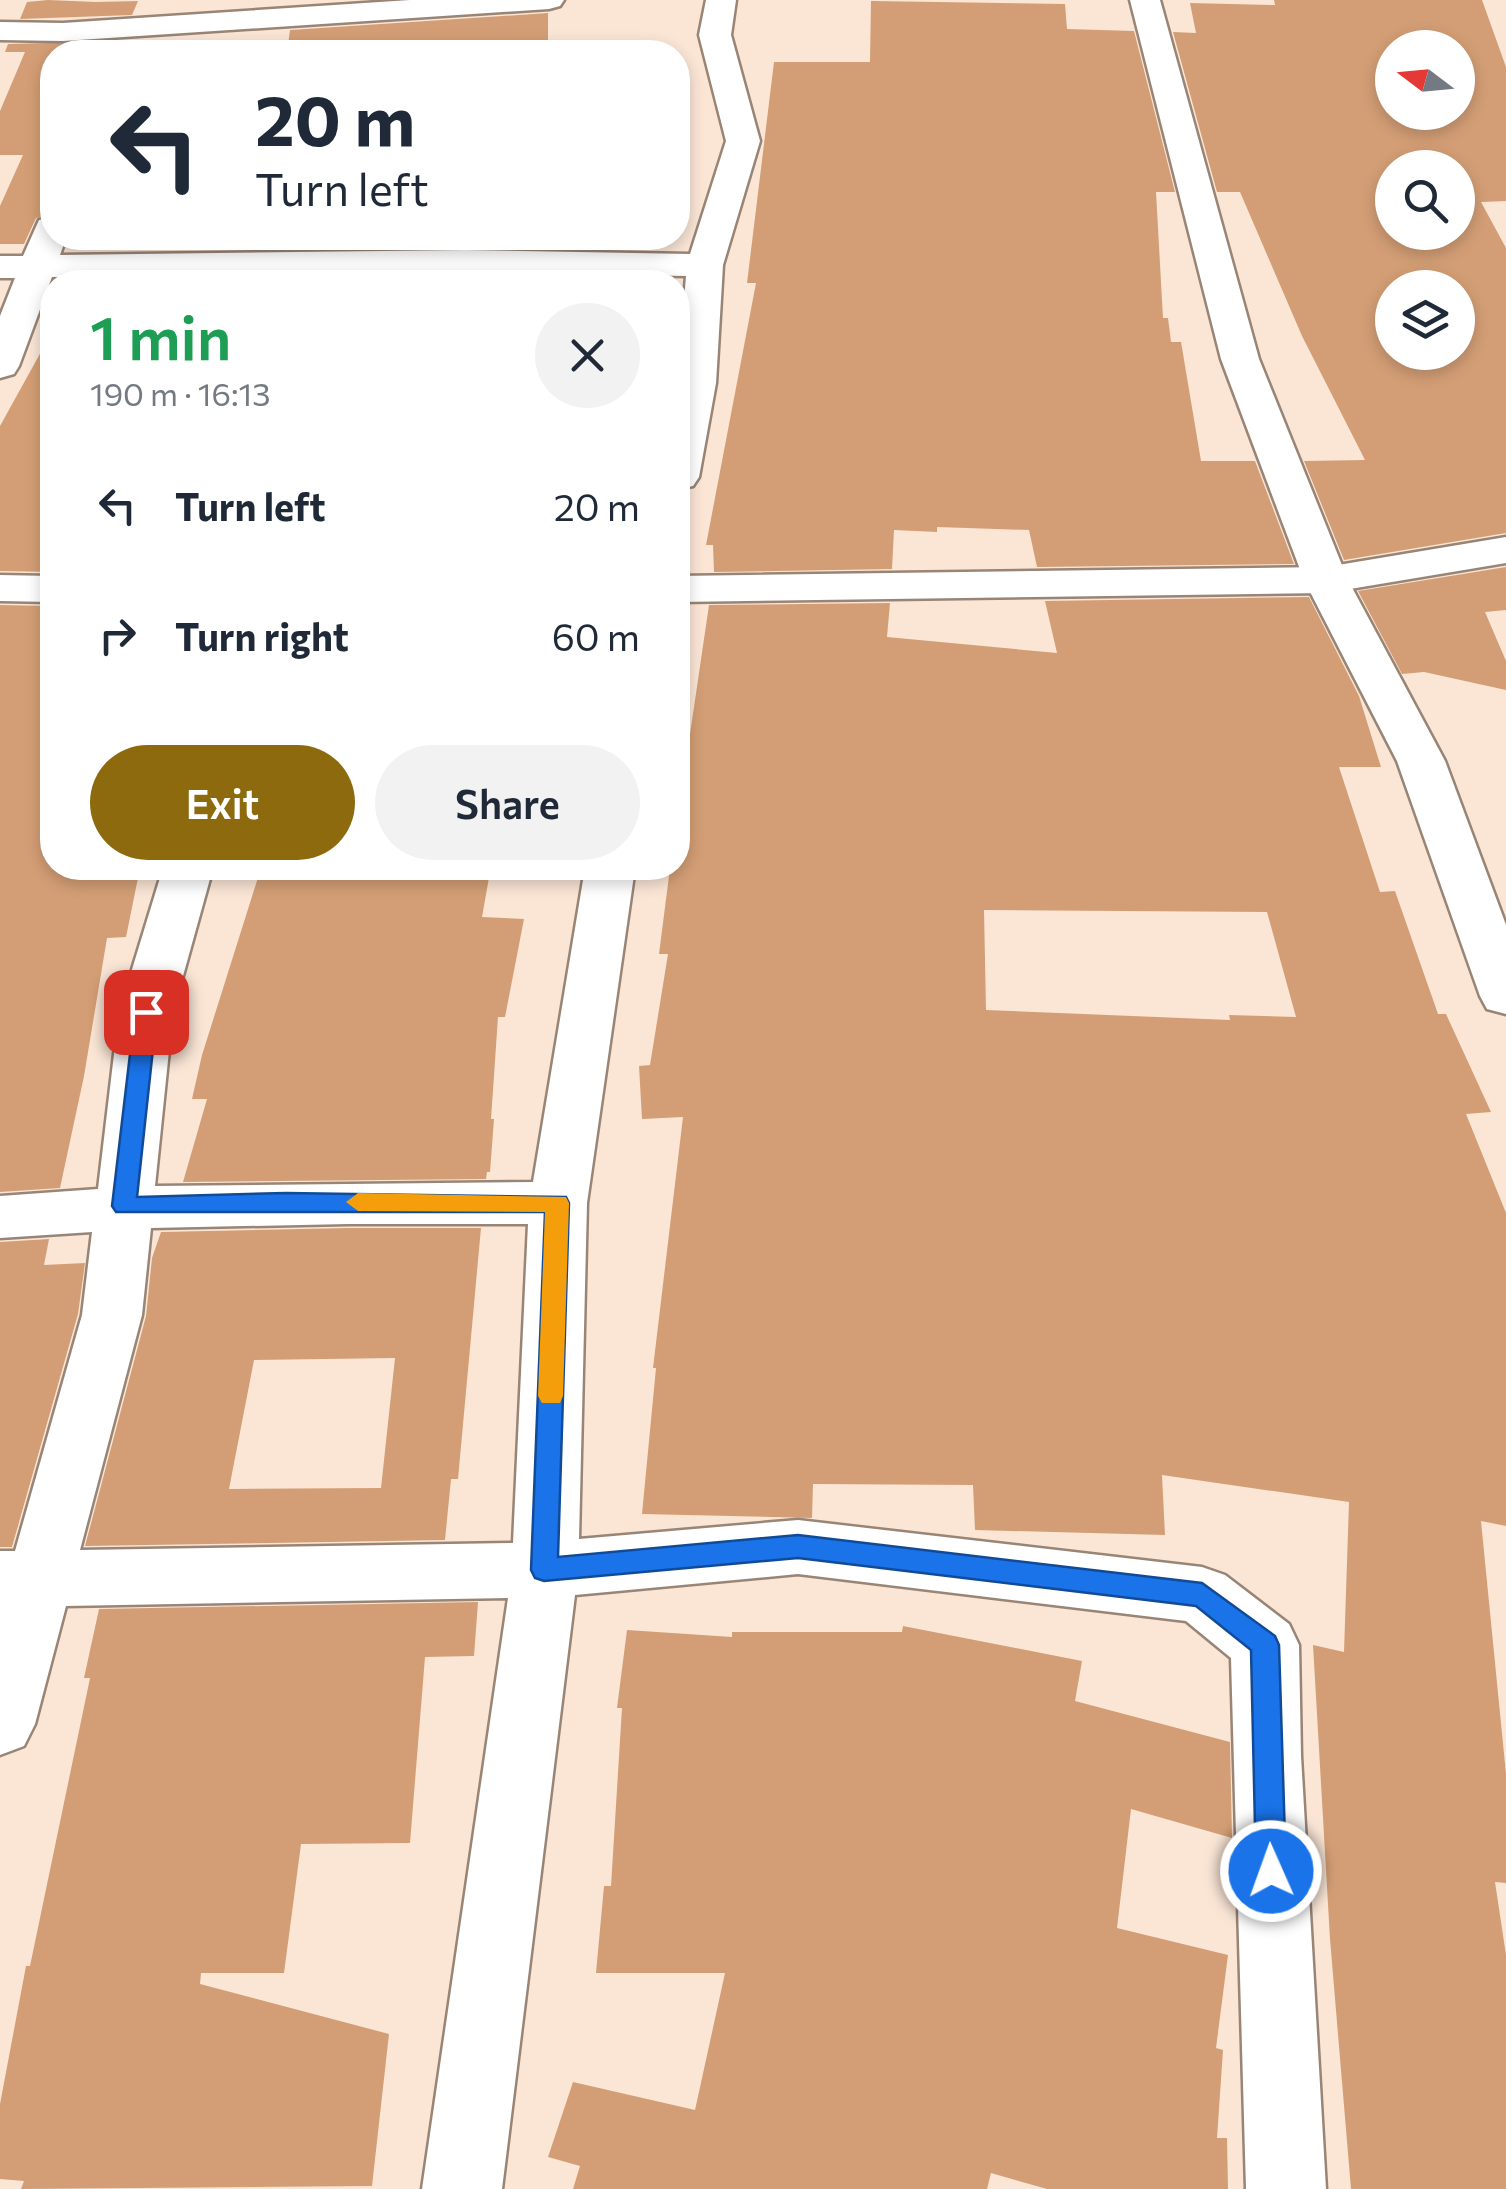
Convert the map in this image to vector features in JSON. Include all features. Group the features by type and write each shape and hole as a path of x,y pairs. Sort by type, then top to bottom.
{"street":[{"path":"0,32 136,40 549,0"},
{"path":"690,414 705,265 744,141 715,35 721,0"},
{"path":"1145,0 1240,359 1326,580 1421,761 1506,996"},
{"path":"0,366 17,267 40,241"},
{"path":"17,267 377,260 705,265"},
{"path":"690,589 1326,580 1506,550"},
{"path":"0,588 40,589"},
{"path":"0,1724 21,1578 112,1315 146,1012 184,880"},
{"path":"462,2189 544,1570 558,1203 608,880"},
{"path":"0,1217 124,1206 558,1203"},
{"path":"21,1578 544,1570 798,1547 1202,1595 1265,1645 1266,1756 1286,2189"}],"building":[{"path":"1482,0 1506,67 1506,201 1481,202 1506,248 1506,533 1344,560 1304,461 1365,460 1302,336 1240,192 1217,192 1173,32 1196,33 1190,3"},
{"path":"138,1 132,15 20,19 27,2"},
{"path":"871,1 1065,4 1067,29 1134,31 1175,192 1156,192 1163,318 1168,318 1171,342 1181,342 1201,461 1255,461 1294,564 1037,567 1029,530 937,527 937,532 894,530 892,569 714,572 713,545 706,545 756,283 747,283 774,62 870,62"},
{"path":"548,13 548,40 289,40 290,30"},
{"path":"40,43 40,217 24,244 0,244 0,206 23,155 0,155 0,111 25,52 5,52 8,44"},
{"path":"40,354 40,572 0,571 0,426"},
{"path":"1506,567 1506,610 1485,612 1506,661 1506,690 1424,672 1402,674 1358,591"},
{"path":"1309,597 1359,696 1381,767 1339,767 1380,892 1395,891 1438,1014 1446,1014 1491,1112 1466,1114 1506,1213 1506,1526 1481,1521 1506,1774 1506,1883 1495,1882 1506,1955 1506,2189 1351,2189 1330,1939 1313,1645 1344,1652 1349,1502 1162,1475 1165,1535 975,1530 973,1485 813,1484 812,1518 642,1514 653,1368 683,1117 642,1119 639,1066 650,1065 668,954 659,954 668,880 690,880 690,734 709,605 890,603 887,637 1057,653 1045,601","holes":["984,910 1267,912 1296,1017 1229,1015 1230,1020 986,1010"]},
{"path":"0,605 40,606 40,880 138,880 126,937 107,938 60,1188 0,1192"},
{"path":"257,880 489,880 482,917 524,919 505,1017 498,1017 494,1119 490,1172 486,1179 183,1182 207,1099 192,1099"},
{"path":"481,1228 458,1479 451,1479 445,1540 85,1546 146,1316 152,1258 161,1232","holes":["395,1358 381,1488 229,1489 254,1360"]},
{"path":"49,1239 44,1265 85,1263 78,1314 12,1547 0,1547 0,1242"},
{"path":"478,1602 474,1656 425,1657 410,1843 301,1844 284,1973 201,1973 200,1984 389,2034 372,2186 21,2189 24,2181 0,2179 0,2104 26,1966 30,1966 90,1678 84,1678 99,1609"},
{"path":"903,1626 1082,1661 1075,1701 1230,1742 1232,1838 1131,1809 1117,1928 1228,1955 1216,2048 1223,2050 1217,2138 1227,2138 1228,2189 1047,2189 991,2173 987,2189 573,2189 580,2166 548,2157 573,2082 695,2110 725,1973 596,1973 604,1886 611,1886 622,1708 617,1708 627,1630 732,1637 732,1632 902,1632"}],"slow traffic":[{"path":"358,1202 558,1203 551,1396"}],"route":[{"path":"146,1012 124,1206 558,1203 544,1570 798,1547 1202,1595 1265,1645 1271,1871"}]}
